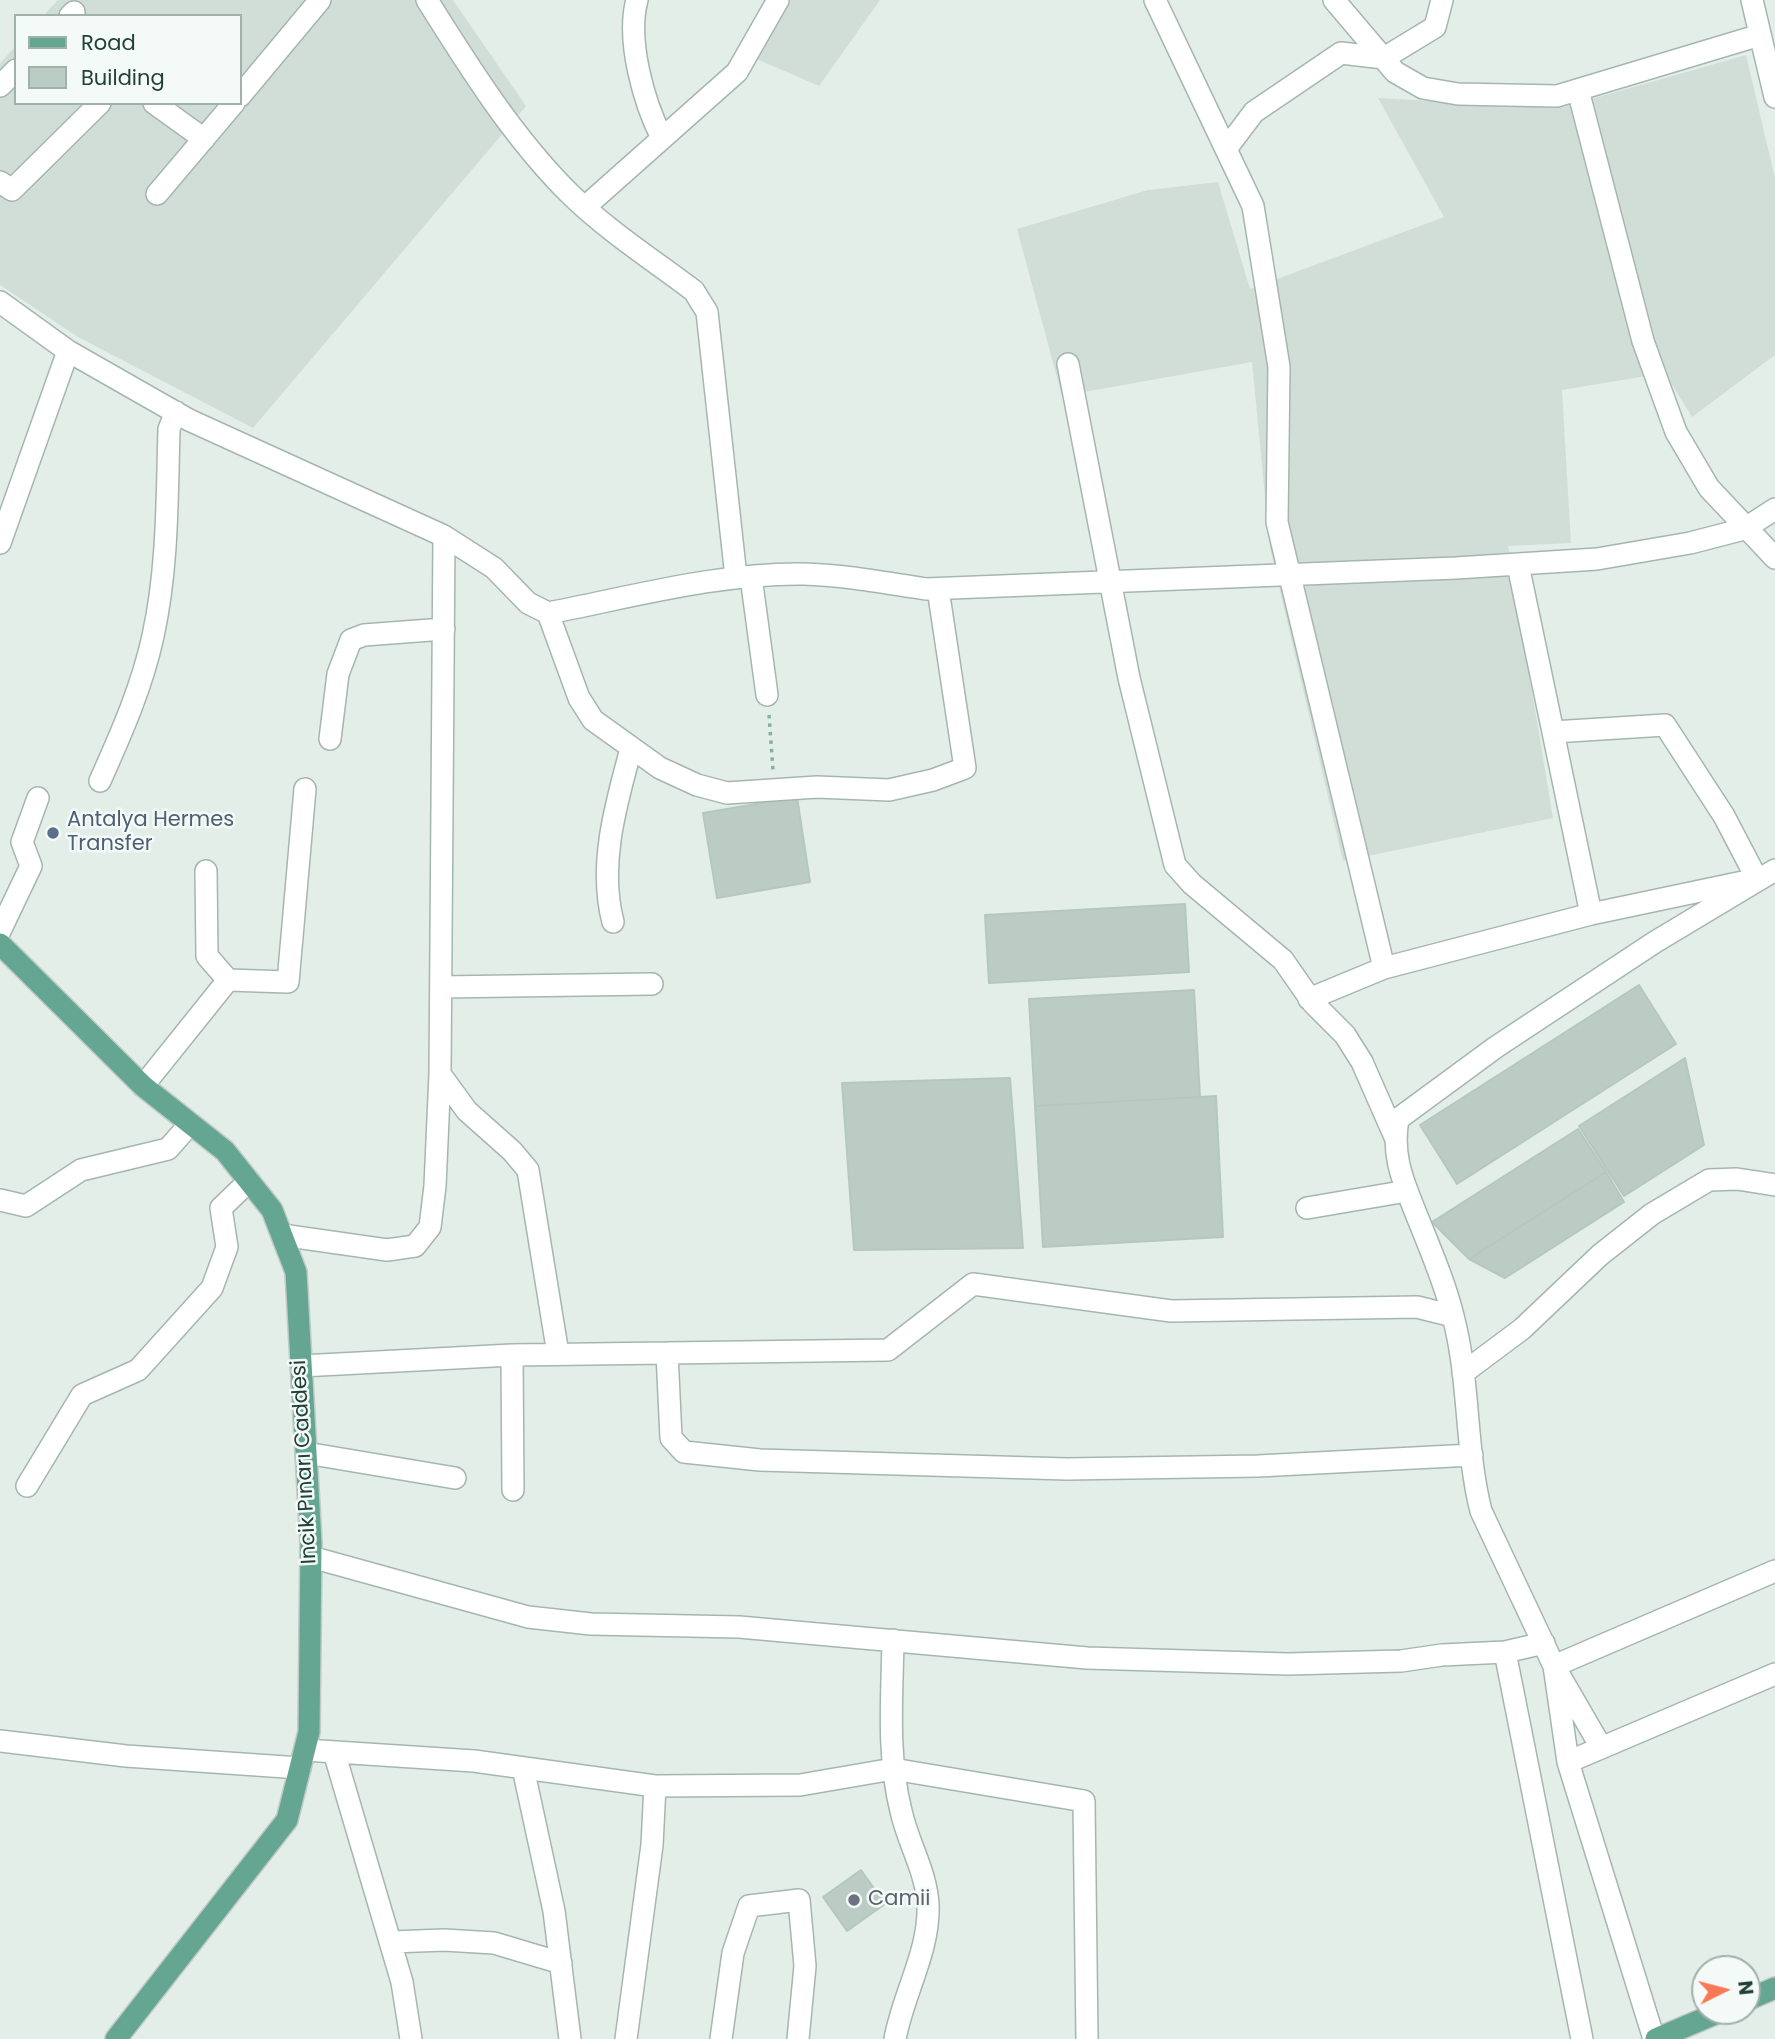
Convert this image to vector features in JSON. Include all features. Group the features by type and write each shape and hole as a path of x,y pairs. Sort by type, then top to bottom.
{"main road":[{"name":"Incik Pınarı Caddesi","path":"0,944 143,1086 225,1152 272,1210 296,1272 311,1557 309,1732 287,1820 117,2039"},
{"path":"1655,2039 1691,2024"}],"street":[{"path":"242,94 320,0"},
{"path":"427,0 464,58 534,153 585,207 694,291 707,312 743,577 767,695"},
{"path":"637,0 633,26 645,98 662,138"},
{"path":"585,207 737,72 778,0"},
{"path":"1155,0 1253,206 1279,368 1277,522 1384,968"},
{"path":"1334,0 1395,72 1423,88 1446,92 1558,96 1760,35"},
{"path":"1226,149 1254,112 1340,53 1384,58 1435,27 1442,0"},
{"path":"1752,0 1775,97"},
{"path":"0,86 14,72"},
{"path":"1578,90 1643,341 1676,432 1709,488 1775,558"},
{"path":"0,182 12,190 98,105"},
{"path":"157,105 204,139"},
{"path":"157,194 231,105"},
{"path":"0,302 68,351 176,412 444,536 494,568 528,603 548,613 743,577 802,574 851,577 938,589 1518,565 1597,559 1690,543 1744,528 1775,509"},
{"path":"0,543 68,351"},
{"path":"1068,364 1109,583 1175,865 1192,884 1283,960 1310,999 1345,1035 1362,1062 1395,1137"},
{"path":"100,781 133,704 153,637 165,558 169,429 176,412"},
{"path":"282,1235 387,1250 415,1246 430,1227 435,1186 440,1074 444,536"},
{"path":"1518,565 1591,914"},
{"path":"548,613 579,698 593,720 660,768 697,785 727,793 817,787 889,790 933,780 965,768 938,589"},
{"path":"330,739 338,674 351,639 364,635 444,629"},
{"path":"1553,732 1665,725 1766,875"},
{"path":"613,922 607,898 609,844 631,749"},
{"path":"206,871 207,956 228,980 288,982 306,789"},
{"path":"0,930 31,866 22,842 38,798"},
{"path":"1310,999 1384,968 1591,914 1766,875"},
{"path":"1601,1747 1554,1666 1481,1511 1474,1483 1463,1373 1453,1316 1397,1165 1395,1137 1398,1119 1496,1047 1766,875"},
{"path":"143,1086 228,980"},
{"path":"441,987 652,984"},
{"path":"440,1074 467,1111 512,1151 528,1170 558,1354"},
{"path":"0,1200 26,1206 80,1170 168,1149 190,1124"},
{"path":"1463,1373 1522,1329 1600,1255 1652,1214 1710,1180 1737,1179 1775,1185"},
{"path":"27,1486 82,1395 138,1370 212,1288 227,1247 221,1208 249,1181"},
{"path":"1307,1208 1407,1191"},
{"path":"301,1366 512,1355 888,1350 973,1284 1171,1311 1417,1307 1453,1316"},
{"path":"667,1353 671,1438 684,1452 760,1460 1068,1469 1258,1466 1472,1455"},
{"path":"512,1355 513,1490"},
{"path":"306,1453 455,1478"},
{"path":"311,1557 528,1617 591,1623 739,1627 1087,1658 1288,1664 1401,1661 1442,1655 1505,1652 1544,1643"},
{"path":"1554,1666 1775,1570"},
{"path":"892,1640 893,1769 901,1813 919,1861 928,1904 922,1949 895,2039"},
{"path":"1505,1652 1582,2039"},
{"path":"1554,1666 1568,1762 1655,2039"},
{"path":"1568,1762 1775,1674"},
{"path":"0,1741 126,1756 302,1759 334,1752 474,1761 655,1786 800,1784 893,1769 1084,1801 1087,2039"},
{"path":"334,1752 402,1982 411,2039"},
{"path":"523,1768 554,1910 570,2039"},
{"path":"626,2039 652,1845 655,1786"},
{"path":"720,2039 733,1953 749,1906 799,1900 805,1966 798,2039"},
{"path":"391,1942 444,1940 494,1943 561,1963"}],"path":[{"path":"767,695 775,790"}],"shaded area":[{"path":"58,0 453,0 526,106 253,428 78,337 0,285 0,63 14,48 14,105 242,105 242,14 45,14"},
{"path":"765,0 880,0 819,86 738,51"},
{"path":"1746,55 1775,178 1775,355 1692,417 1665,373 1562,390 1571,543 1508,546 1553,818 1343,861 1270,548 1252,362 1062,396 1017,229 1148,190 1218,182 1250,289 1444,217 1378,98 1560,108"}],"building":[{"path":"797,797 810,882 717,898 703,813"},
{"path":"1185,904 1189,972 989,983 985,915"},
{"path":"1639,985 1676,1044 1457,1184 1420,1125"},
{"path":"1194,990 1200,1097 1035,1106 1029,999"},
{"path":"1685,1058 1704,1145 1624,1196 1579,1126"},
{"path":"1010,1078 1023,1248 854,1250 842,1083"},
{"path":"1216,1096 1223,1237 1043,1247 1035,1106"},
{"path":"1578,1129 1606,1172 1469,1259 1432,1222"},
{"path":"1606,1172 1624,1202 1505,1278 1469,1259"},
{"name":"Camii","path":"861,1870 885,1904 847,1931 823,1897"}],"place":[{"name":"Antalya Hermes Transfer","path":"53,833"},
{"name":"Camii","path":"854,1900"}]}
